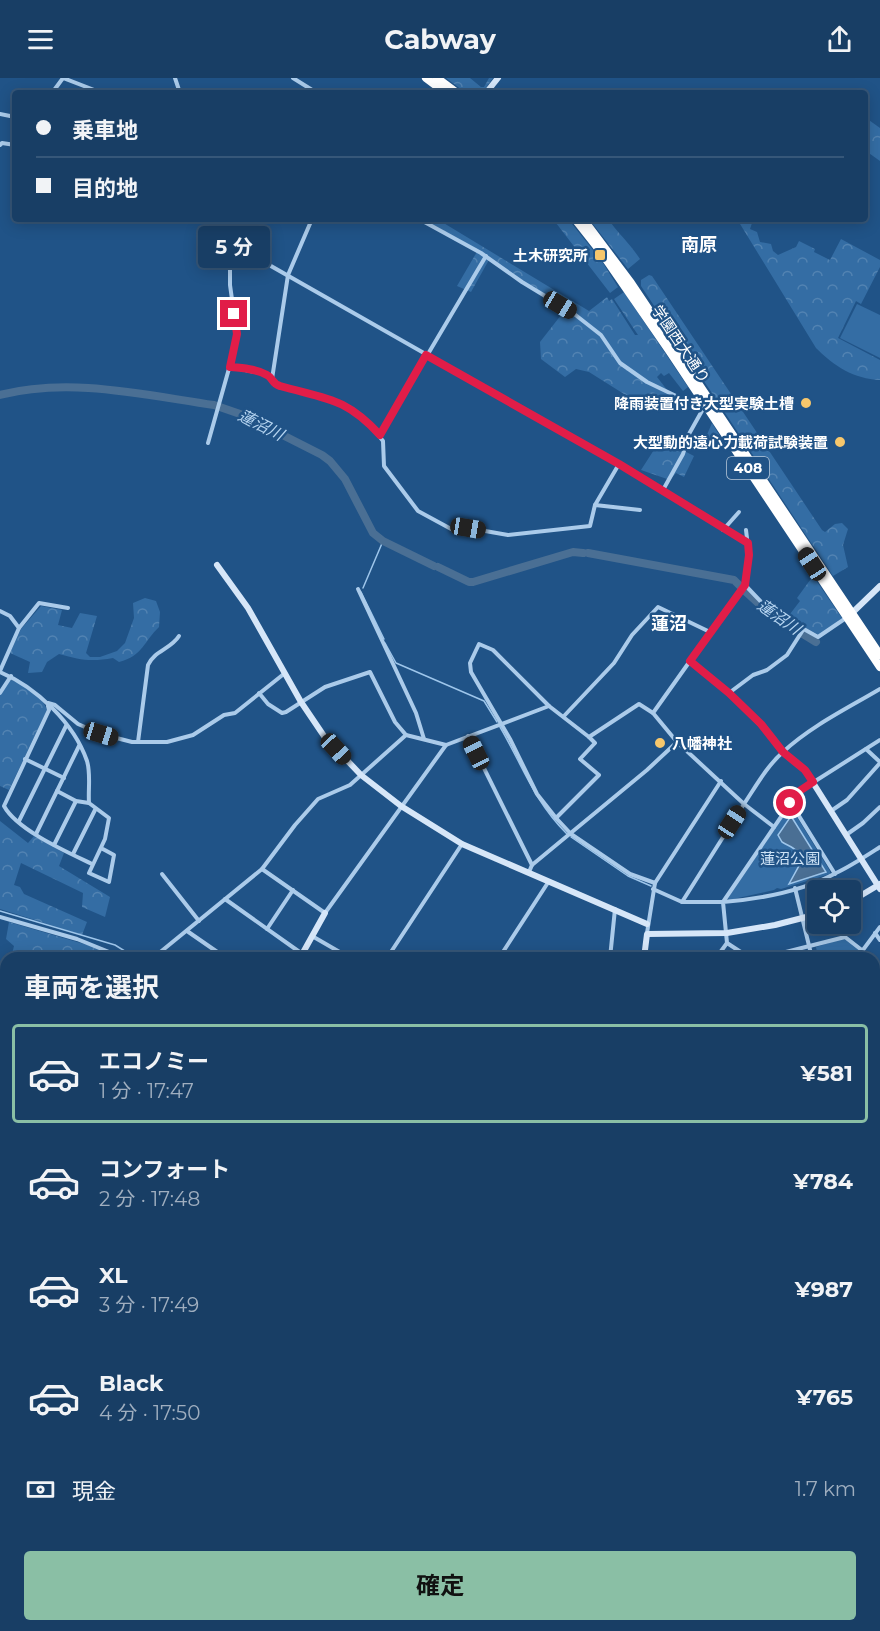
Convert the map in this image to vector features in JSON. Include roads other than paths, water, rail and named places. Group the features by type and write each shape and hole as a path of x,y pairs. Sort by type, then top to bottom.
{"highway":[{"path":"426,78 442,90"},
{"path":"437,78 452,90"},
{"name":"学園西大通り","path":"577,222 602,252 705,408 880,655"},
{"name":"学園西大通り","path":"585,222 631,283 850,615 880,667"}],"street":[{"path":"63,78 94,90"},
{"path":"293,78 312,90"},
{"path":"488,90 498,78"},
{"path":"208,443 237,334 230,285 230,258 234,245 255,222"},
{"path":"272,379 288,276 311,222"},
{"path":"424,222 486,256 522,282 573,313 596,331 617,359 647,381 705,408 692,428 683,454 663,490"},
{"path":"234,245 619,464 705,515 723,530 748,543"},
{"path":"380,435 486,256"},
{"path":"230,367 266,374 277,386 336,401 365,419 380,435 384,444 384,466 418,511 453,530 468,528 508,535 590,526 595,505 619,464"},
{"path":"595,505 640,510"},
{"path":"723,530 739,512"},
{"path":"653,713 745,585 749,555 746,530"},
{"path":"218,565 248,608 301,702 324,736 361,775 400,806 462,844 531,868 549,880 647,924"},
{"path":"745,585 768,609 802,632 818,638 850,615 880,586"},
{"path":"357,589 416,713 424,740"},
{"path":"68,608 39,603 19,628 0,671 33,690 48,702 79,745 89,770 90,803 95,810 109,818 101,848 90,873 109,882 114,855 101,848"},
{"path":"564,716 614,663 632,635 658,607 710,632"},
{"path":"0,611 10,616 19,628"},
{"path":"729,693 753,675 767,670 787,655 802,632"},
{"path":"138,742 148,665 152,656 168,647 179,636"},
{"path":"556,818 599,775 580,759 595,743 549,706 493,651 479,644 470,663 471,672 510,739 537,794 556,818 571,834 630,874 655,883"},
{"path":"690,661 729,693 761,724 783,752 800,764 879,886 861,896"},
{"path":"259,693 268,704 282,713 336,682 370,672 395,722 406,735 446,745"},
{"path":"48,702 78,724 113,738 138,742 167,742 193,735 224,715 235,713 285,673"},
{"path":"0,693 11,676"},
{"path":"682,902 744,804 783,752 821,724 880,689"},
{"path":"48,702 49,710 4,806 8,813 36,834 92,864"},
{"path":"589,737 639,704 653,713 677,742 744,804 774,827"},
{"path":"303,952 325,913 446,745 549,706"},
{"path":"19,821 66,726"},
{"path":"161,952 262,869 318,799 342,789 406,735"},
{"path":"468,736 531,868"},
{"path":"720,952 727,943 723,902 798,792 880,740"},
{"path":"531,868 648,770 677,742"},
{"path":"36,834 79,745"},
{"path":"830,811 847,800 880,762 866,749"},
{"path":"25,759 64,778"},
{"path":"644,952 655,883 721,781"},
{"path":"57,791 76,801 90,803"},
{"path":"54,845 76,801"},
{"path":"790,803 835,874"},
{"path":"845,835 863,823 880,807"},
{"path":"73,855 95,810"},
{"path":"391,952 462,844"},
{"path":"653,889 682,902 744,900 795,888 835,874 880,847"},
{"path":"262,869 325,913"},
{"path":"162,874 199,921"},
{"path":"503,952 549,880"},
{"path":"795,888 811,952"},
{"path":"267,929 293,890"},
{"path":"225,899 296,952"},
{"path":"611,952 615,909"},
{"path":"0,917 77,939 109,952"},
{"path":"646,934 727,933 807,917"},
{"path":"786,952 845,937 863,951 880,927"},
{"path":"188,931 218,952"},
{"path":"875,933 880,940"},
{"path":"311,936 339,952"},
{"path":"727,943 741,952"}],"waterway":[{"name":"蓮沼川","path":"0,395 53,388 107,390 214,405 243,415 330,461 345,479 373,533 383,541 434,566"},
{"path":"363,588 383,541"},
{"name":"蓮沼川","path":"438,567 473,582 573,552 583,553"},
{"name":"蓮沼川","path":"588,553 734,580 741,587"},
{"name":"蓮沼川","path":"744,590 769,613 816,642"},
{"path":"361,592 384,639"},
{"path":"385,643 396,663 484,701 497,722"},
{"path":"500,727 545,808 567,834"},
{"path":"571,837 628,876 651,886"},
{"path":"0,911 115,945 126,952"}],"place":[{"name":"土木研究所","path":"600,255"},
{"name":"降雨装置付き大型実験土槽","path":"806,403"},
{"name":"大型動的遠心力載荷試験装置","path":"840,442"},
{"name":"八幡神社","path":"660,743"}],"district":[{"name":"南原","path":"699,245"},
{"name":"蓮沼","path":"669,624"}],"park label":[{"name":"蓮沼公園","path":"790,858"}]}
